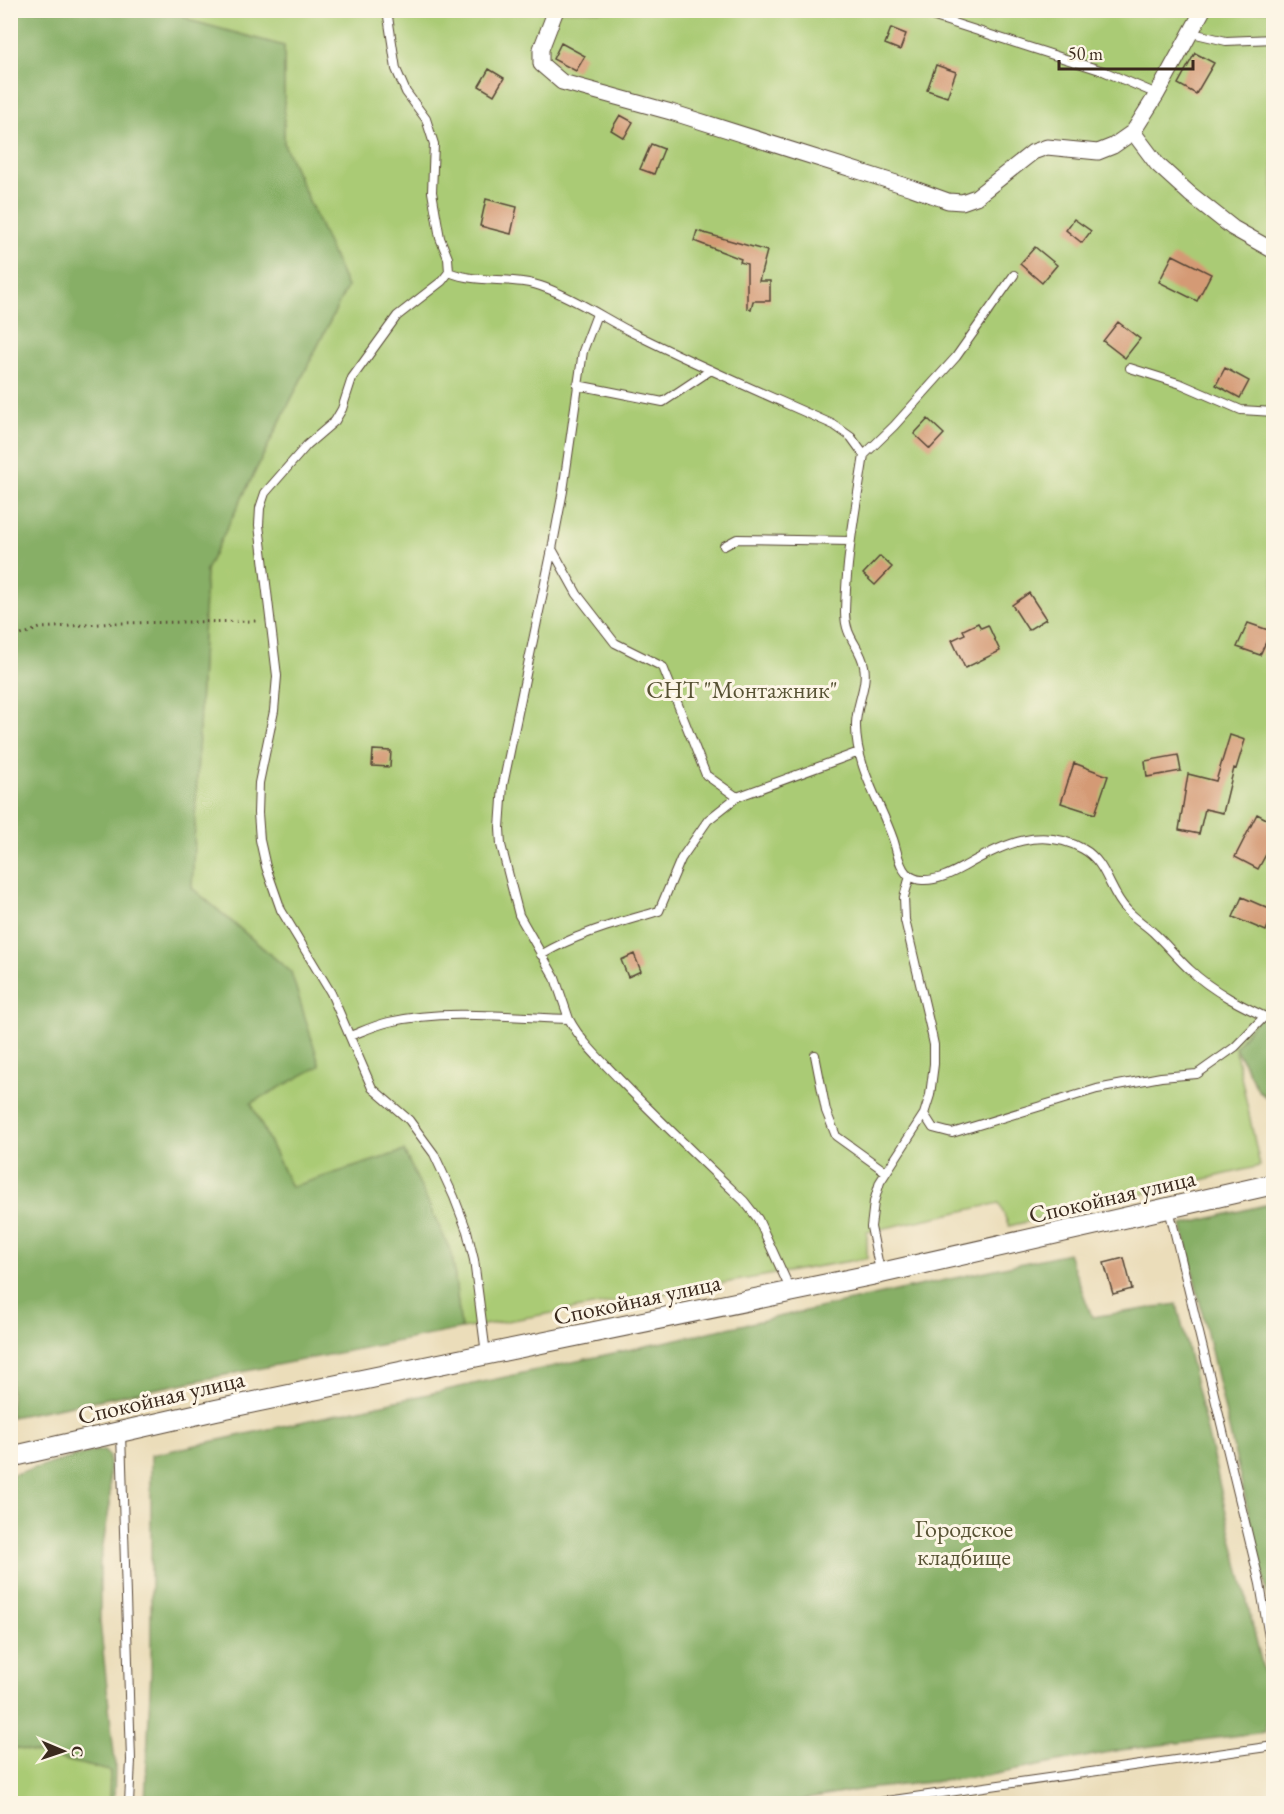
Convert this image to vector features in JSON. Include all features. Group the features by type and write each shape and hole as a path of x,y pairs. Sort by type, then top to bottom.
{"street":[{"path":"556,10 541,49 540,64 562,82 682,115 948,201 962,202 976,197 1033,152 1047,147 1098,153 1133,132 1157,94 1203,10"},
{"path":"1133,132 1157,164 1190,194 1233,228 1274,251"},
{"name":"Спокойная улица","path":"10,1457 216,1410 792,1293 1274,1184"}],"lane":[{"path":"387,10 396,69 406,92 426,119 434,144 433,199 440,238 448,258 449,272 442,281 397,316 352,378 342,409 335,420 307,445 265,493 260,508 277,676 274,711 259,783 260,840 281,910 331,993 364,1074 372,1088 410,1120 434,1154 454,1197 467,1231 474,1260 487,1356"},
{"path":"914,10 1103,71 1157,94"},
{"path":"1191,33 1226,41 1274,39"},
{"path":"449,272 471,279 506,279 545,287 572,299 620,327 834,425 851,437 864,454"},
{"path":"1014,275 956,357 894,426 864,454 850,541 845,615 847,632 864,666 864,680 856,724 859,752 894,840 900,864 910,876 923,880 936,879 991,851 1028,838 1045,837 1066,841 1095,856 1127,911 1154,933 1189,969 1211,987 1274,1021"},
{"path":"597,314 583,351 563,490 503,785 501,845 515,902 525,927 560,989 563,1006 575,1031 633,1094 744,1201 758,1219 792,1293"},
{"path":"1130,368 1181,384 1241,410 1274,412"},
{"path":"577,385 663,402 711,370"},
{"path":"724,546 737,539 850,541"},
{"path":"552,549 577,594 615,643 663,667 706,775 737,797"},
{"path":"541,955 555,946 598,928 659,911 681,859 708,820 737,797 859,752"},
{"path":"881,1273 872,1236 872,1217 880,1182 914,1133 924,1114 930,1095 934,1064 933,1045 905,920 904,897 910,876"},
{"path":"350,1036 390,1022 429,1017 462,1015 569,1019"},
{"path":"924,1114 933,1128 952,1133 1097,1089 1161,1077 1197,1074 1235,1047 1264,1017"},
{"path":"815,1055 826,1111 836,1136 886,1172"},
{"path":"1169,1209 1260,1584 1274,1667"},
{"path":"121,1432 131,1760 129,1803"},
{"path":"864,1803 1274,1746"}],"path":[{"path":"10,639 40,628 115,623 270,621"}],"green space":[{"path":"11,10 176,11 192,21 284,46 284,144 347,287 206,570 192,888 291,972 320,1066 251,1103 291,1187 404,1151 452,1254 461,1329 11,1417"},
{"name":"СНТ \"Монтажник\"","path":"176,11 1273,11 1274,999 1235,1048 1260,1166 1009,1226 999,1203 867,1232 867,1258 461,1329 452,1254 291,1187 251,1103 291,972 192,888 206,570 347,287 284,144 284,46 191,21"},
{"path":"1273,999 1273,1104 1258,1090 1235,1047"},
{"path":"1274,1203 1273,1619 1182,1225"},
{"name":"Городское кладбище","path":"1068,1253 1092,1317 1177,1304 1270,1699 1265,1732 1120,1750 986,1776 866,1789 784,1803 145,1803 151,1671 151,1455"},
{"path":"95,1451 104,1451 109,1456 110,1504 100,1562 100,1622 115,1763 114,1803 109,1803 110,1771 11,1747 11,1475"},
{"path":"11,1747 110,1771 109,1803 11,1804"}],"building":[{"path":"891,28 906,34 900,50 885,44"},
{"path":"561,43 585,56 576,71 553,59"},
{"path":"1195,53 1214,63 1196,94 1178,84"},
{"path":"936,65 956,72 947,97 927,90"},
{"path":"489,69 504,78 494,95 479,86"},
{"path":"620,115 633,122 624,138 611,130"},
{"path":"651,144 664,149 654,174 640,169"},
{"path":"486,199 517,207 511,234 480,226"},
{"path":"1074,219 1091,231 1082,243 1066,230"},
{"path":"697,231 767,251 759,281 770,281 770,301 753,301 751,309 747,308 747,264 740,262 741,259 694,241"},
{"path":"1035,247 1057,265 1042,283 1020,264"},
{"path":"1173,255 1211,274 1197,301 1159,282"},
{"path":"1118,322 1140,339 1125,358 1103,341"},
{"path":"1225,368 1249,381 1240,398 1216,385"},
{"path":"928,419 944,434 930,449 914,434"},
{"path":"880,556 892,567 875,585 863,574"},
{"path":"1029,593 1046,619 1028,630 1012,605"},
{"path":"978,623 981,628 988,625 1000,651 965,668 952,640 965,634 963,630"},
{"path":"1248,623 1271,631 1260,655 1237,647"},
{"path":"1230,735 1245,740 1236,769 1234,768 1223,813 1205,809 1199,834 1179,830 1188,774 1216,781"},
{"path":"373,750 391,751 390,767 372,766"},
{"path":"1178,755 1181,771 1147,777 1145,761"},
{"path":"1074,763 1108,776 1095,814 1061,803"},
{"path":"1257,814 1274,823 1274,840 1258,869 1235,857"},
{"path":"1242,897 1274,911 1266,931 1233,917"},
{"path":"634,954 641,971 628,977 621,960"},
{"path":"1124,1258 1132,1289 1113,1294 1104,1263"}]}
